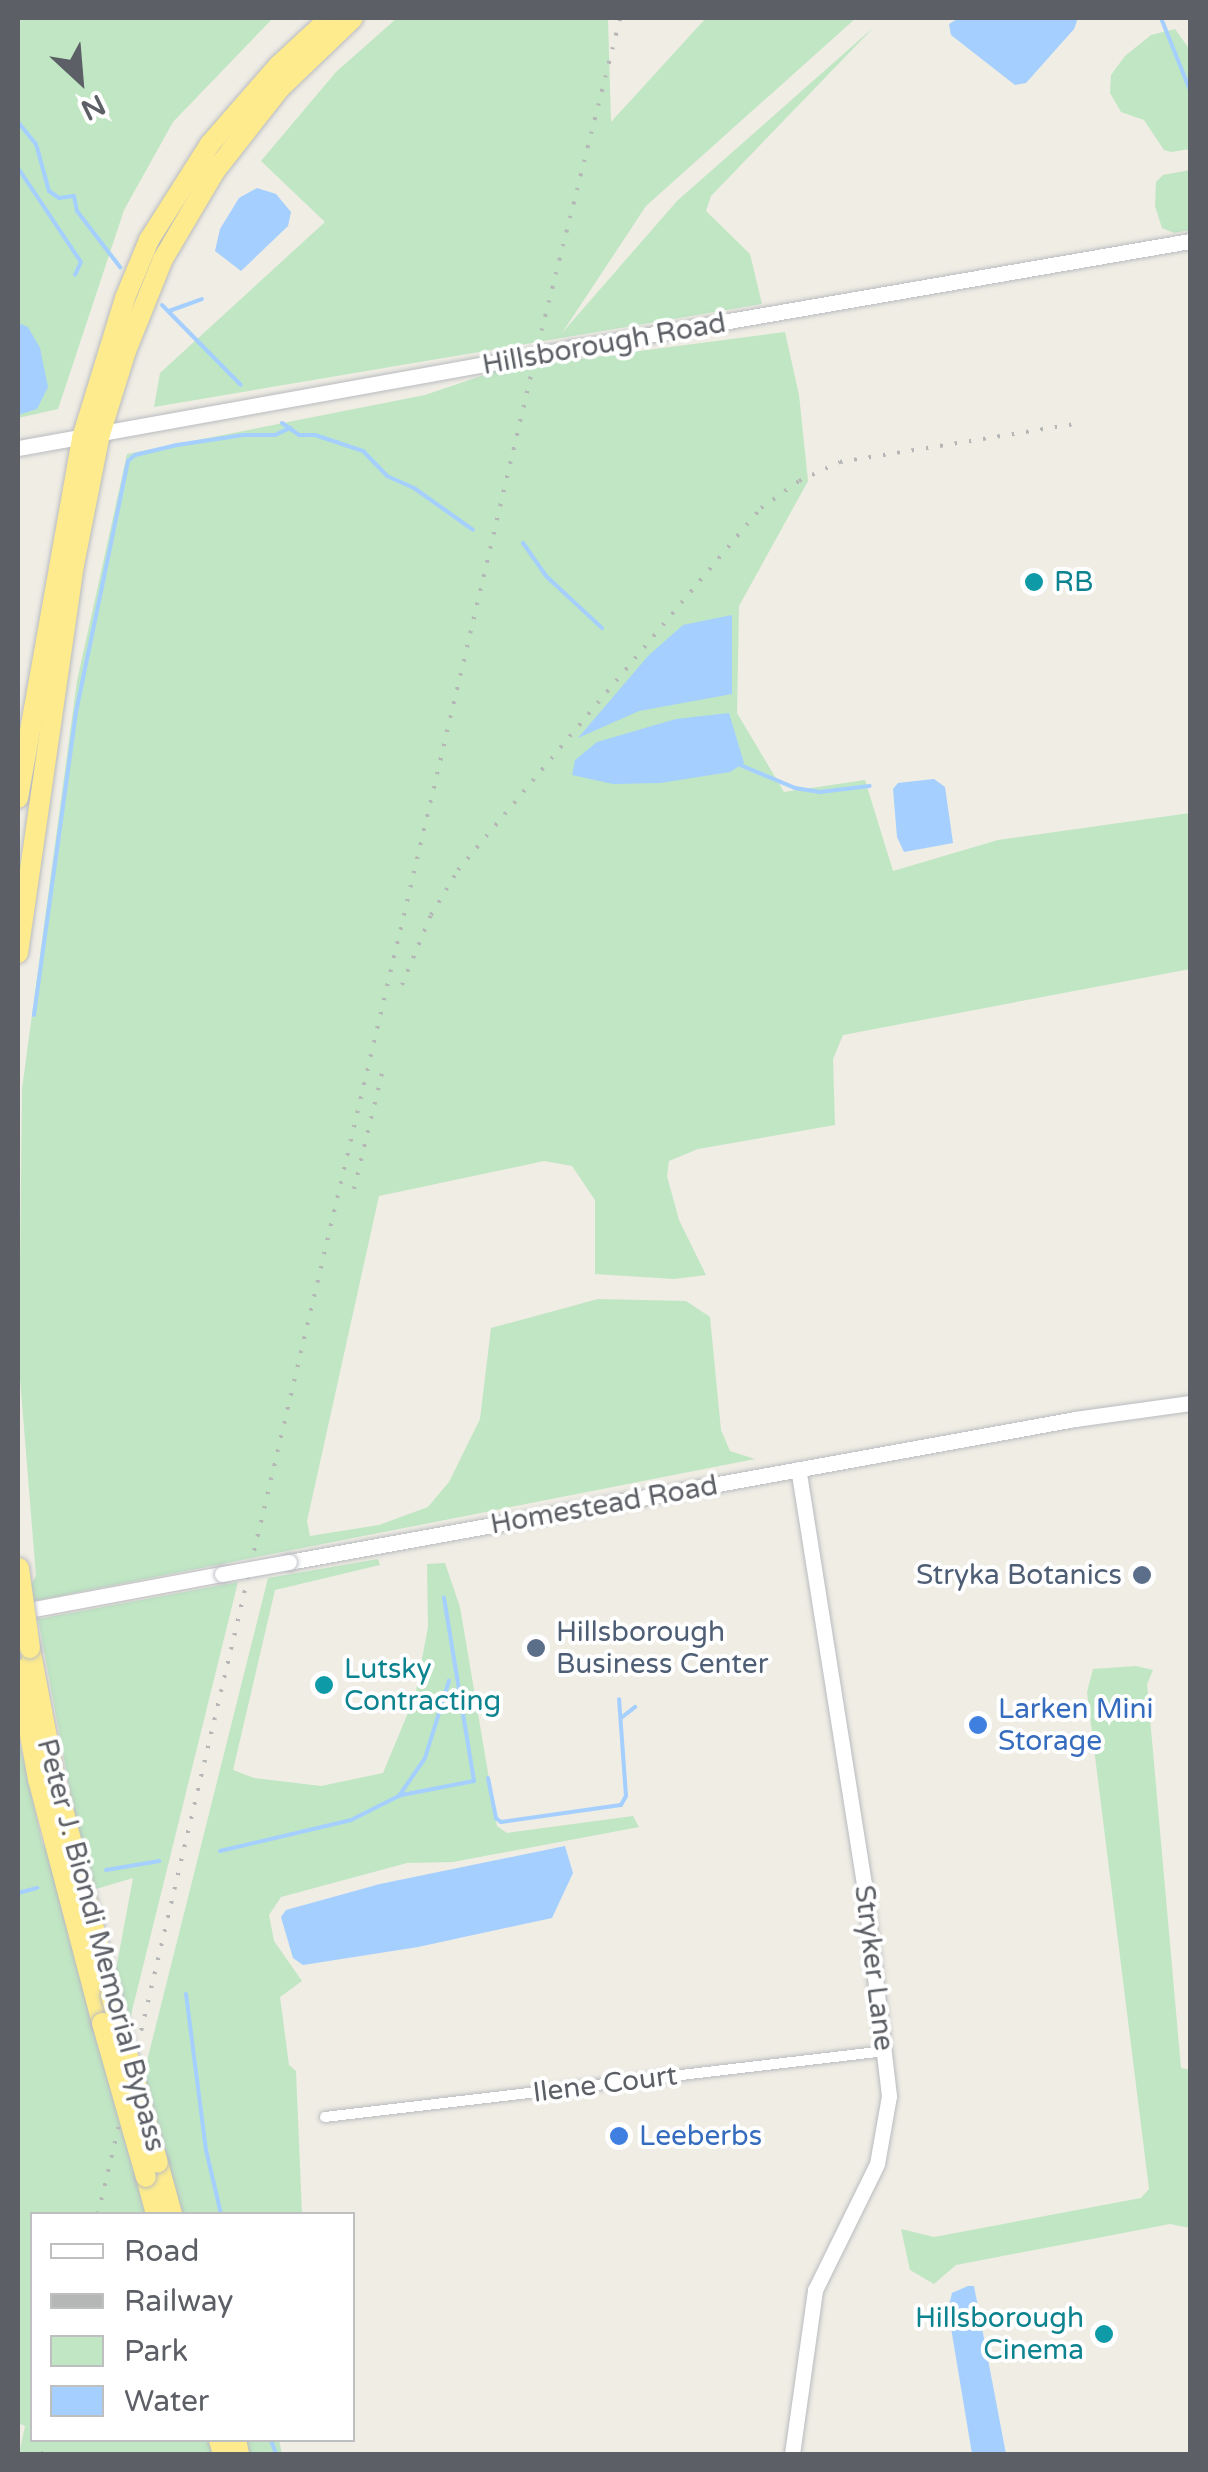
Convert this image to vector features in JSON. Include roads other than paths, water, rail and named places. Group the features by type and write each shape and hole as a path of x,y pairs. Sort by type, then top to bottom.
{"highway":[{"path":"18,798 91,436 125,298 168,206 236,111 330,18"},
{"path":"18,953 91,436 139,316 193,206 280,88 352,18"},
{"name":"Peter J. Biondi Memorial Bypass","path":"18,1562 54,1774 152,2170 156,2212"},
{"name":"Peter J. Biondi Memorial Bypass","path":"18,1670 42,1796 102,2023 152,2170 171,2212"}],"street":[{"name":"Hillsborough Road","path":"18,448 1190,242"},
{"name":"Homestead Road","path":"18,1612 1074,1419 1190,1403"},
{"name":"Stryker Lane","path":"792,2454 816,2290 868,2184 884,2141 889,2096 798,1470"},
{"name":"Ilene Court","path":"324,2117 885,2051"}],"water":[{"path":"959,18 1078,18 1074,29 1026,83 1015,85 951,35 949,24"},
{"path":"257,188 276,194 291,212 288,226 241,271 215,251 220,229 239,198"},
{"path":"18,325 28,327 40,348 48,387 37,409 18,415"},
{"path":"732,615 732,694 639,711 578,738 648,656 683,625"},
{"path":"729,713 744,763 730,772 660,783 613,784 572,775 575,760 597,742 676,719"},
{"path":"934,779 945,787 953,843 904,852 897,837 893,789 898,783"},
{"path":"565,1846 573,1873 552,1918 418,1947 303,1965 293,1958 281,1917 286,1910 380,1884"},
{"path":"974,2286 1006,2454 972,2454 948,2310 952,2293"}],"waterway":[{"path":"1161,18 1190,90"},
{"path":"18,122 36,144 49,191 59,198 74,196 77,211 120,267"},
{"path":"18,168 81,262 75,275"},
{"path":"169,311 202,299"},
{"path":"162,305 241,385"},
{"path":"282,423 299,435 315,435 363,451 387,476 414,488 473,530"},
{"path":"34,1015 76,712 128,461 135,455 177,445 243,435 275,435 290,428"},
{"path":"523,543 545,575 602,628"},
{"path":"740,765 795,788 820,792 870,786"},
{"path":"402,1795 474,1781 444,1597"},
{"path":"220,1851 351,1820 399,1796 425,1758 449,1681"},
{"path":"488,1778 496,1818 501,1822 621,1805 626,1796 619,1699"},
{"path":"621,1718 635,1707"},
{"path":"106,1870 159,1861"},
{"path":"18,1893 37,1888"},
{"path":"186,1994 206,2150 221,2212"},
{"path":"272,2442 276,2454"}],"railway":[{"path":"98,2212 538,345 620,18"},
{"path":"402,985 431,915 458,870 761,508 799,481 840,462 1080,423"},
{"path":"354,1189 382,1073"},
{"path":"43,2454 46,2442"}],"place":[{"name":"RB","path":"1034,582"},
{"name":"Stryka Botanics","path":"1142,1575"},
{"name":"Hillsborough Business Center","path":"536,1648"},
{"name":"Lutsky Contracting","path":"324,1685"},
{"name":"Larken Mini Storage","path":"978,1725"},
{"name":"Leeberbs","path":"619,2136"},
{"name":"Hillsborough Cinema","path":"1104,2334"}]}
